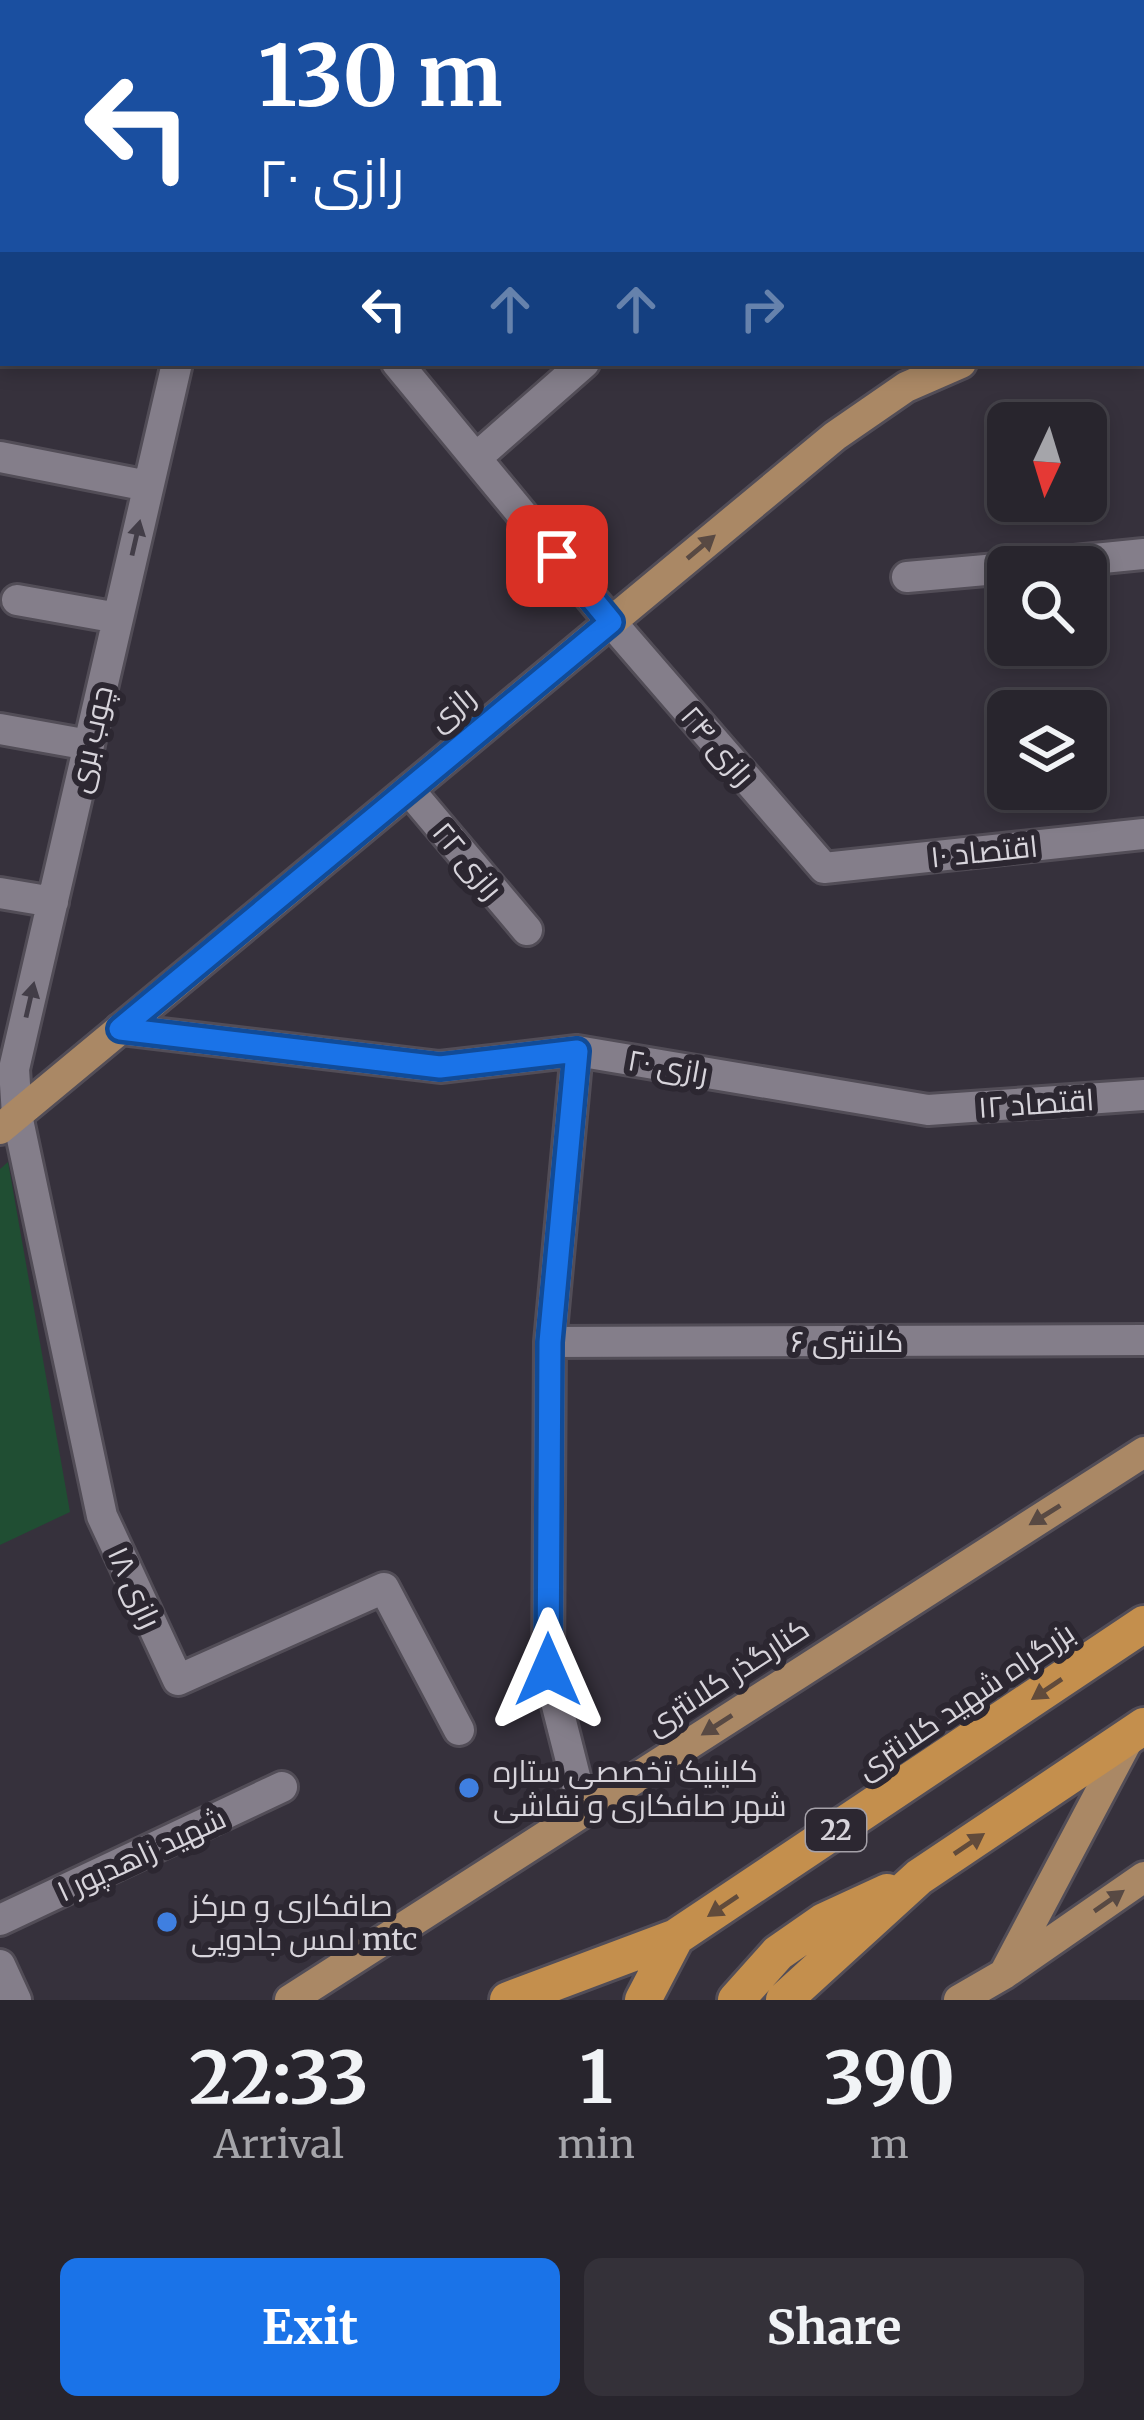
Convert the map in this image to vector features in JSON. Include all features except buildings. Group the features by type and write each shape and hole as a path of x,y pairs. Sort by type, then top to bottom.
{"highway":[{"name":"بزرگراه شهید کلانتری","path":"508,2000 676,1937 1144,1624"},
{"path":"784,2000 919,1877 1137,1731"},
{"path":"736,2000 778,1953 824,1921 919,1877"},
{"path":"644,2000 676,1937"}],"main road":[{"name":"رازی","path":"8,1122 836,436 907,388 955,366"},
{"name":"کنارگذر کلانتری","path":"290,2000 1144,1452"},
{"path":"1004,1974 1137,1731"},
{"path":"959,2000 1144,1876"}],"street":[{"name":"چوب بری","path":"8,1122 14,1070 176,366"},
{"name":"رازی ۲۴","path":"399,366 611,622 824,868"},
{"path":"476,458 581,366"},
{"path":"0,457 148,486"},
{"path":"1107,558 1144,554"},
{"path":"907,578 987,570"},
{"path":"17,600 118,618"},
{"path":"0,729 88,745"},
{"name":"رازی ۲۲","path":"409,790 527,930"},
{"name":"۱۰ اقتصاد","path":"824,868 1144,834"},
{"path":"0,893 53,902"},
{"name":"رازی ۲۰","path":"120,1029 440,1067 577,1051 928,1110"},
{"path":"577,1051 550,1342 548,1670 584,1812"},
{"name":"۱۲ اقتصاد","path":"928,1110 1144,1095"},
{"name":"رازی ۱۸","path":"8,1122 102,1516 178,1680 384,1588 459,1730"},
{"name":"کلانتری ۶","path":"550,1342 1144,1340"},
{"name":"۱ شهید زاهدپور","path":"0,1920 282,1787"},
{"path":"0,1965 16,2000"}],"green space":[{"path":"8,1162 70,1512 0,1545 0,1169"}],"place":[{"name":"کلینیک تخصصی ستاره شهر صافکاری و نقاشی","path":"469,1788"},
{"name":"صافکاری و مرکز لمس جادویی mtc","path":"167,1922"}],"route":[{"path":"548,1670 550,1342 577,1051 440,1067 120,1029 611,622 557,556"}]}
